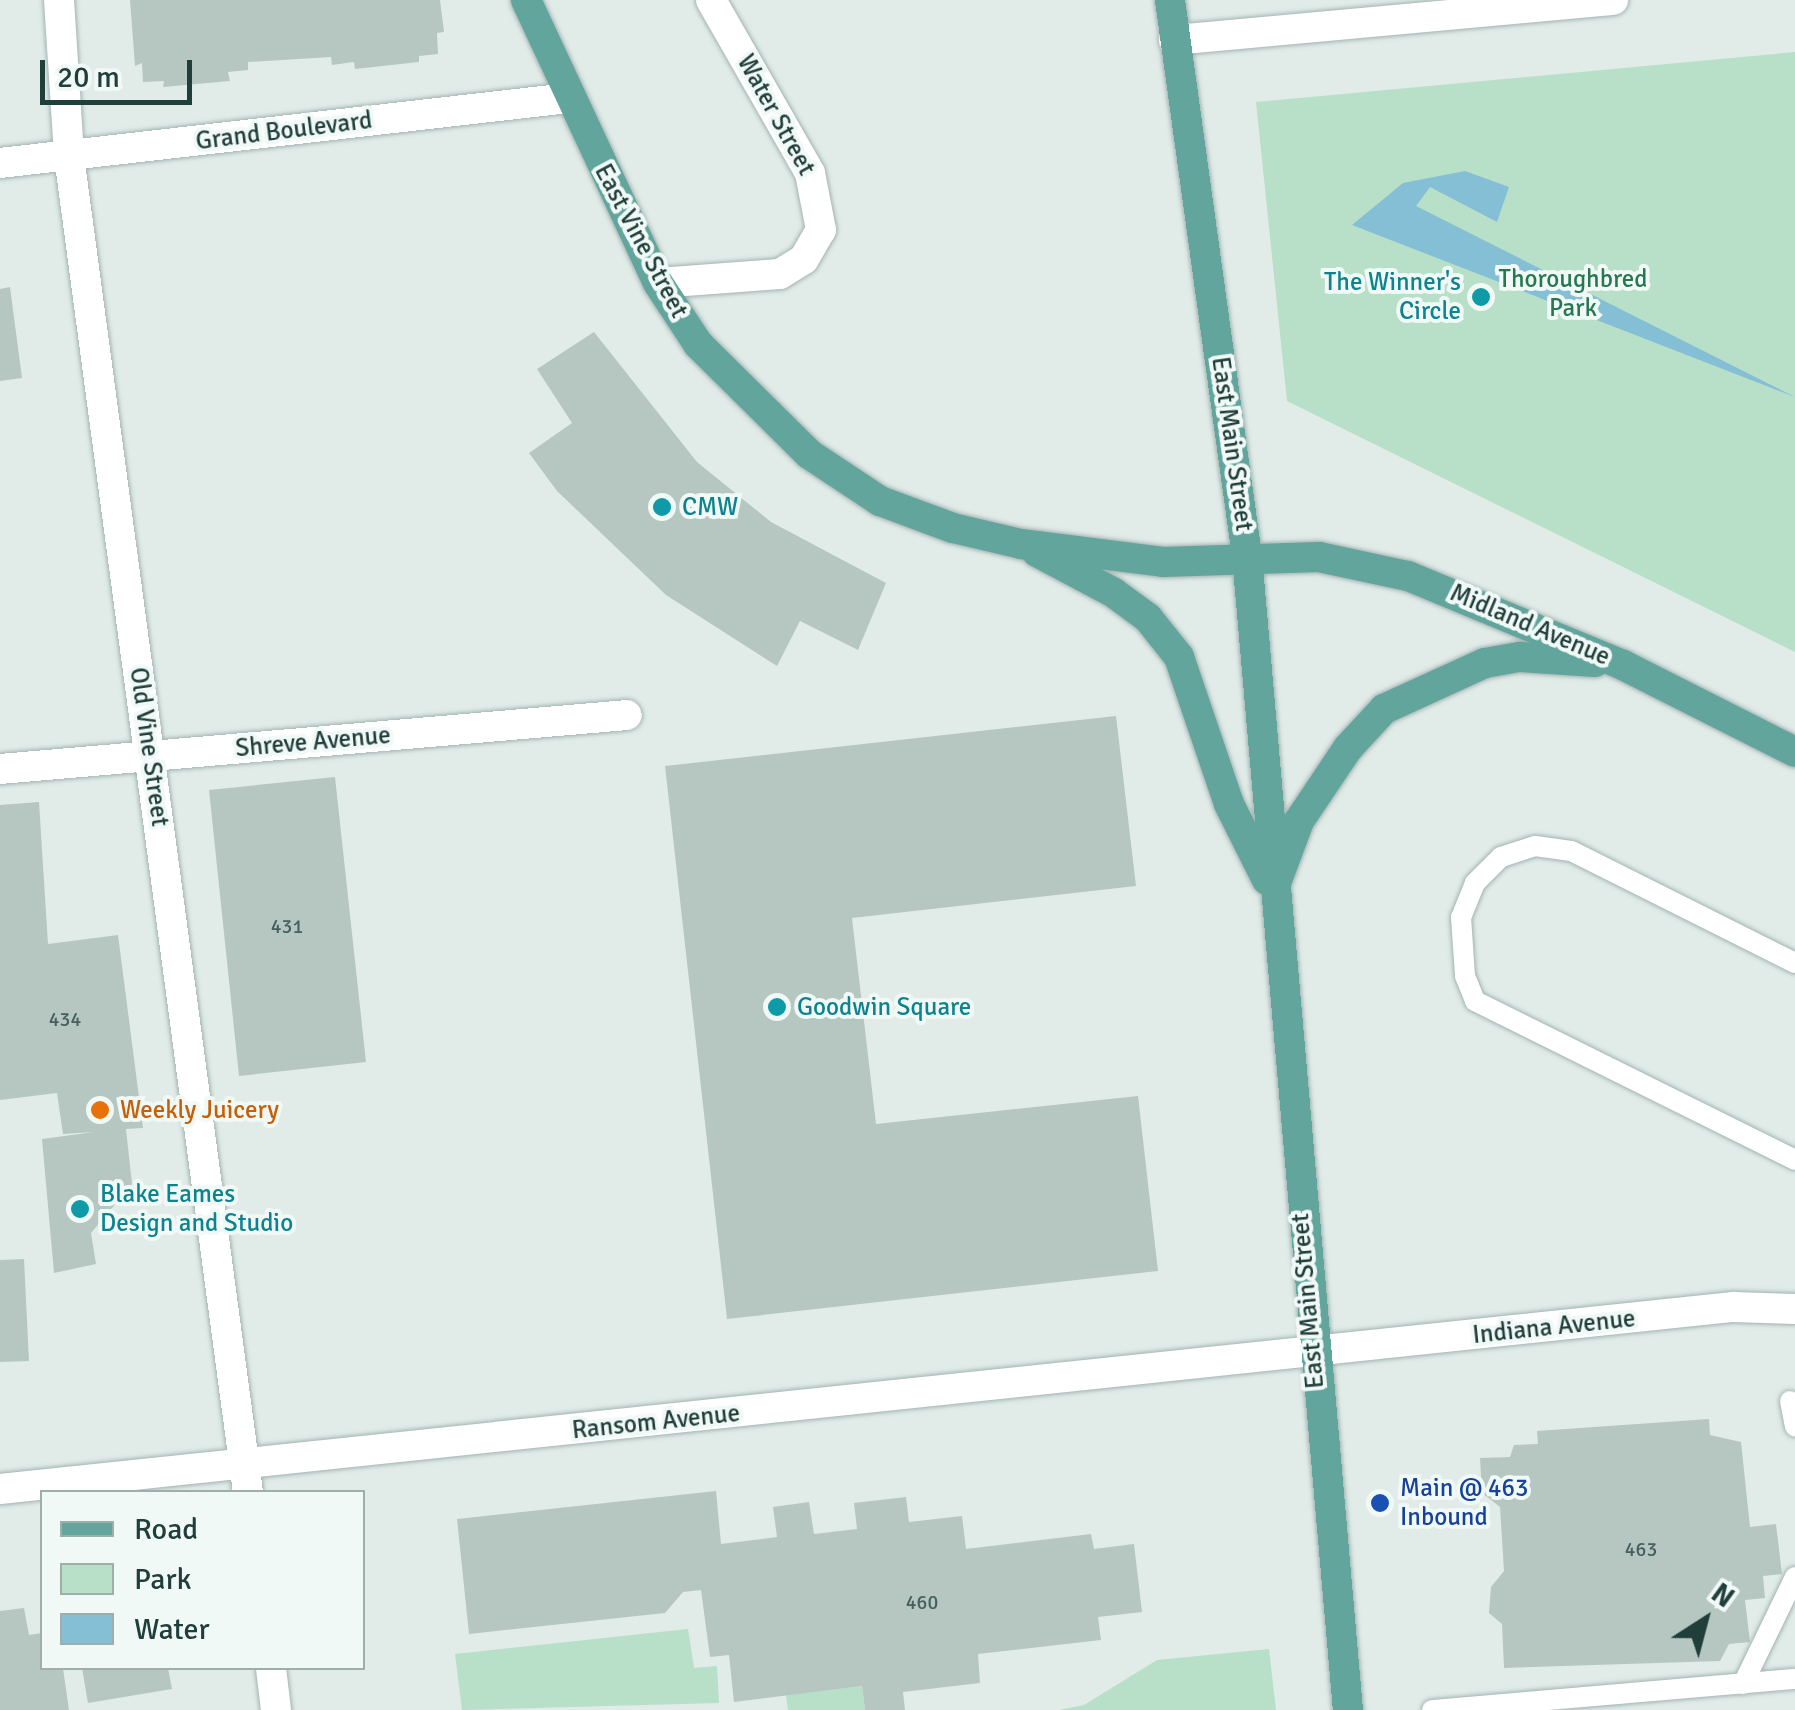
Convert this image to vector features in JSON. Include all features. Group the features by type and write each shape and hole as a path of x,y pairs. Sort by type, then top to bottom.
{"main road":[{"name":"East Vine Street","path":"526,0 658,283 698,344 747,400 808,454 880,501 954,528 1021,544 1163,562 1247,556"},
{"name":"East Main Street","path":"1170,0 1247,556 1312,1354 1348,1710"},
{"name":"East Vine Street","path":"1021,544 1114,593 1148,618 1179,658 1229,804 1273,891"},
{"name":"Midland Avenue","path":"1247,556 1319,557 1408,576 1622,665 1795,752"},
{"name":"East Main Street","path":"1273,891 1299,821 1384,709 1485,663 1520,658 1622,665"}],"street":[{"name":"Old Vine Street","path":"59,0 69,156 246,1478"},
{"name":"Water Street","path":"658,283 780,274 804,258 821,230 810,173 711,0"},
{"path":"1174,40 1613,0"},
{"name":"Grand Boulevard","path":"0,163 569,98"},
{"name":"Shreve Avenue","path":"0,768 626,714"},
{"name":"Indiana Avenue","path":"1312,1354 1734,1307 1795,1309"},
{"name":"Ransom Avenue","path":"0,1489 246,1478 1312,1354"},
{"path":"271,1670 276,1710"}],"lane":[{"path":"1795,963 1572,851 1535,846 1501,856 1475,883 1461,917 1465,976 1476,1002 1795,1160"},
{"path":"1790,1401 1795,1427"},
{"path":"1743,1684 1795,1576"},
{"path":"1432,1710 1795,1679"}],"green space":[{"name":"Thoroughbred Park","path":"1795,52 1795,652 1287,401 1256,102"},
{"path":"688,1629 694,1668 717,1666 719,1703 462,1710 455,1654"},
{"path":"1269,1649 1276,1710 1059,1710 1084,1705 1157,1660"},
{"path":"862,1686 865,1710 788,1710 786,1695"}],"water":[{"path":"1465,171 1509,187 1497,222 1430,187 1416,206 1795,397 1352,225 1403,183"}],"building":[{"path":"130,0 440,0 444,32 437,33 438,54 419,56 419,62 355,69 354,62 332,65 331,57 248,62 248,70 228,72 230,81 163,87 164,81 143,82 142,63 135,66"},
{"path":"10,287 22,378 0,381 0,289"},
{"name":"CMW","path":"594,332 697,462 771,522 886,583 858,650 800,621 777,666 666,595 557,491 529,453 572,423 537,369"},
{"name":"Goodwin Square","path":"1116,716 1136,886 852,918 876,1124 1138,1096 1158,1271 727,1319 665,766"},
{"path":"335,777 366,1062 239,1076 209,790"},
{"path":"39,802 48,944 118,935 143,1128 126,1129 132,1184 91,1233 96,1264 54,1273 42,1139 94,1132 63,1134 57,1093 0,1100 0,805"},
{"path":"24,1259 29,1361 0,1362 0,1260"},
{"path":"1709,1419 1710,1435 1741,1442 1750,1527 1776,1524 1782,1574 1763,1576 1765,1598 1745,1600 1750,1642 1729,1644 1720,1661 1504,1668 1502,1624 1489,1613 1491,1587 1504,1571 1500,1507 1482,1493 1480,1458 1510,1457 1514,1445 1538,1444 1537,1431"},
{"path":"716,1491 721,1544 777,1537 773,1507 809,1502 814,1534 857,1529 854,1503 906,1497 909,1522 962,1516 966,1549 1091,1534 1094,1549 1134,1544 1142,1612 1098,1617 1101,1640 978,1654 980,1683 903,1692 905,1710 865,1710 862,1686 734,1702 729,1655 710,1657 701,1590 683,1592 665,1613 469,1634 457,1519"},
{"path":"24,1608 29,1635 40,1633 40,1670 63,1670 69,1710 0,1710 0,1611"},
{"path":"82,1670 168,1670 172,1689 88,1703"}],"place":[{"name":"The Winner's Circle","path":"1481,297"},
{"name":"CMW","path":"662,507"},
{"name":"Goodwin Square","path":"777,1007"},
{"name":"Weekly Juicery","path":"100,1110"},
{"name":"Blake Eames Design and Studio","path":"80,1209"},
{"name":"Main @ 463 Inbound","path":"1380,1503"}]}
